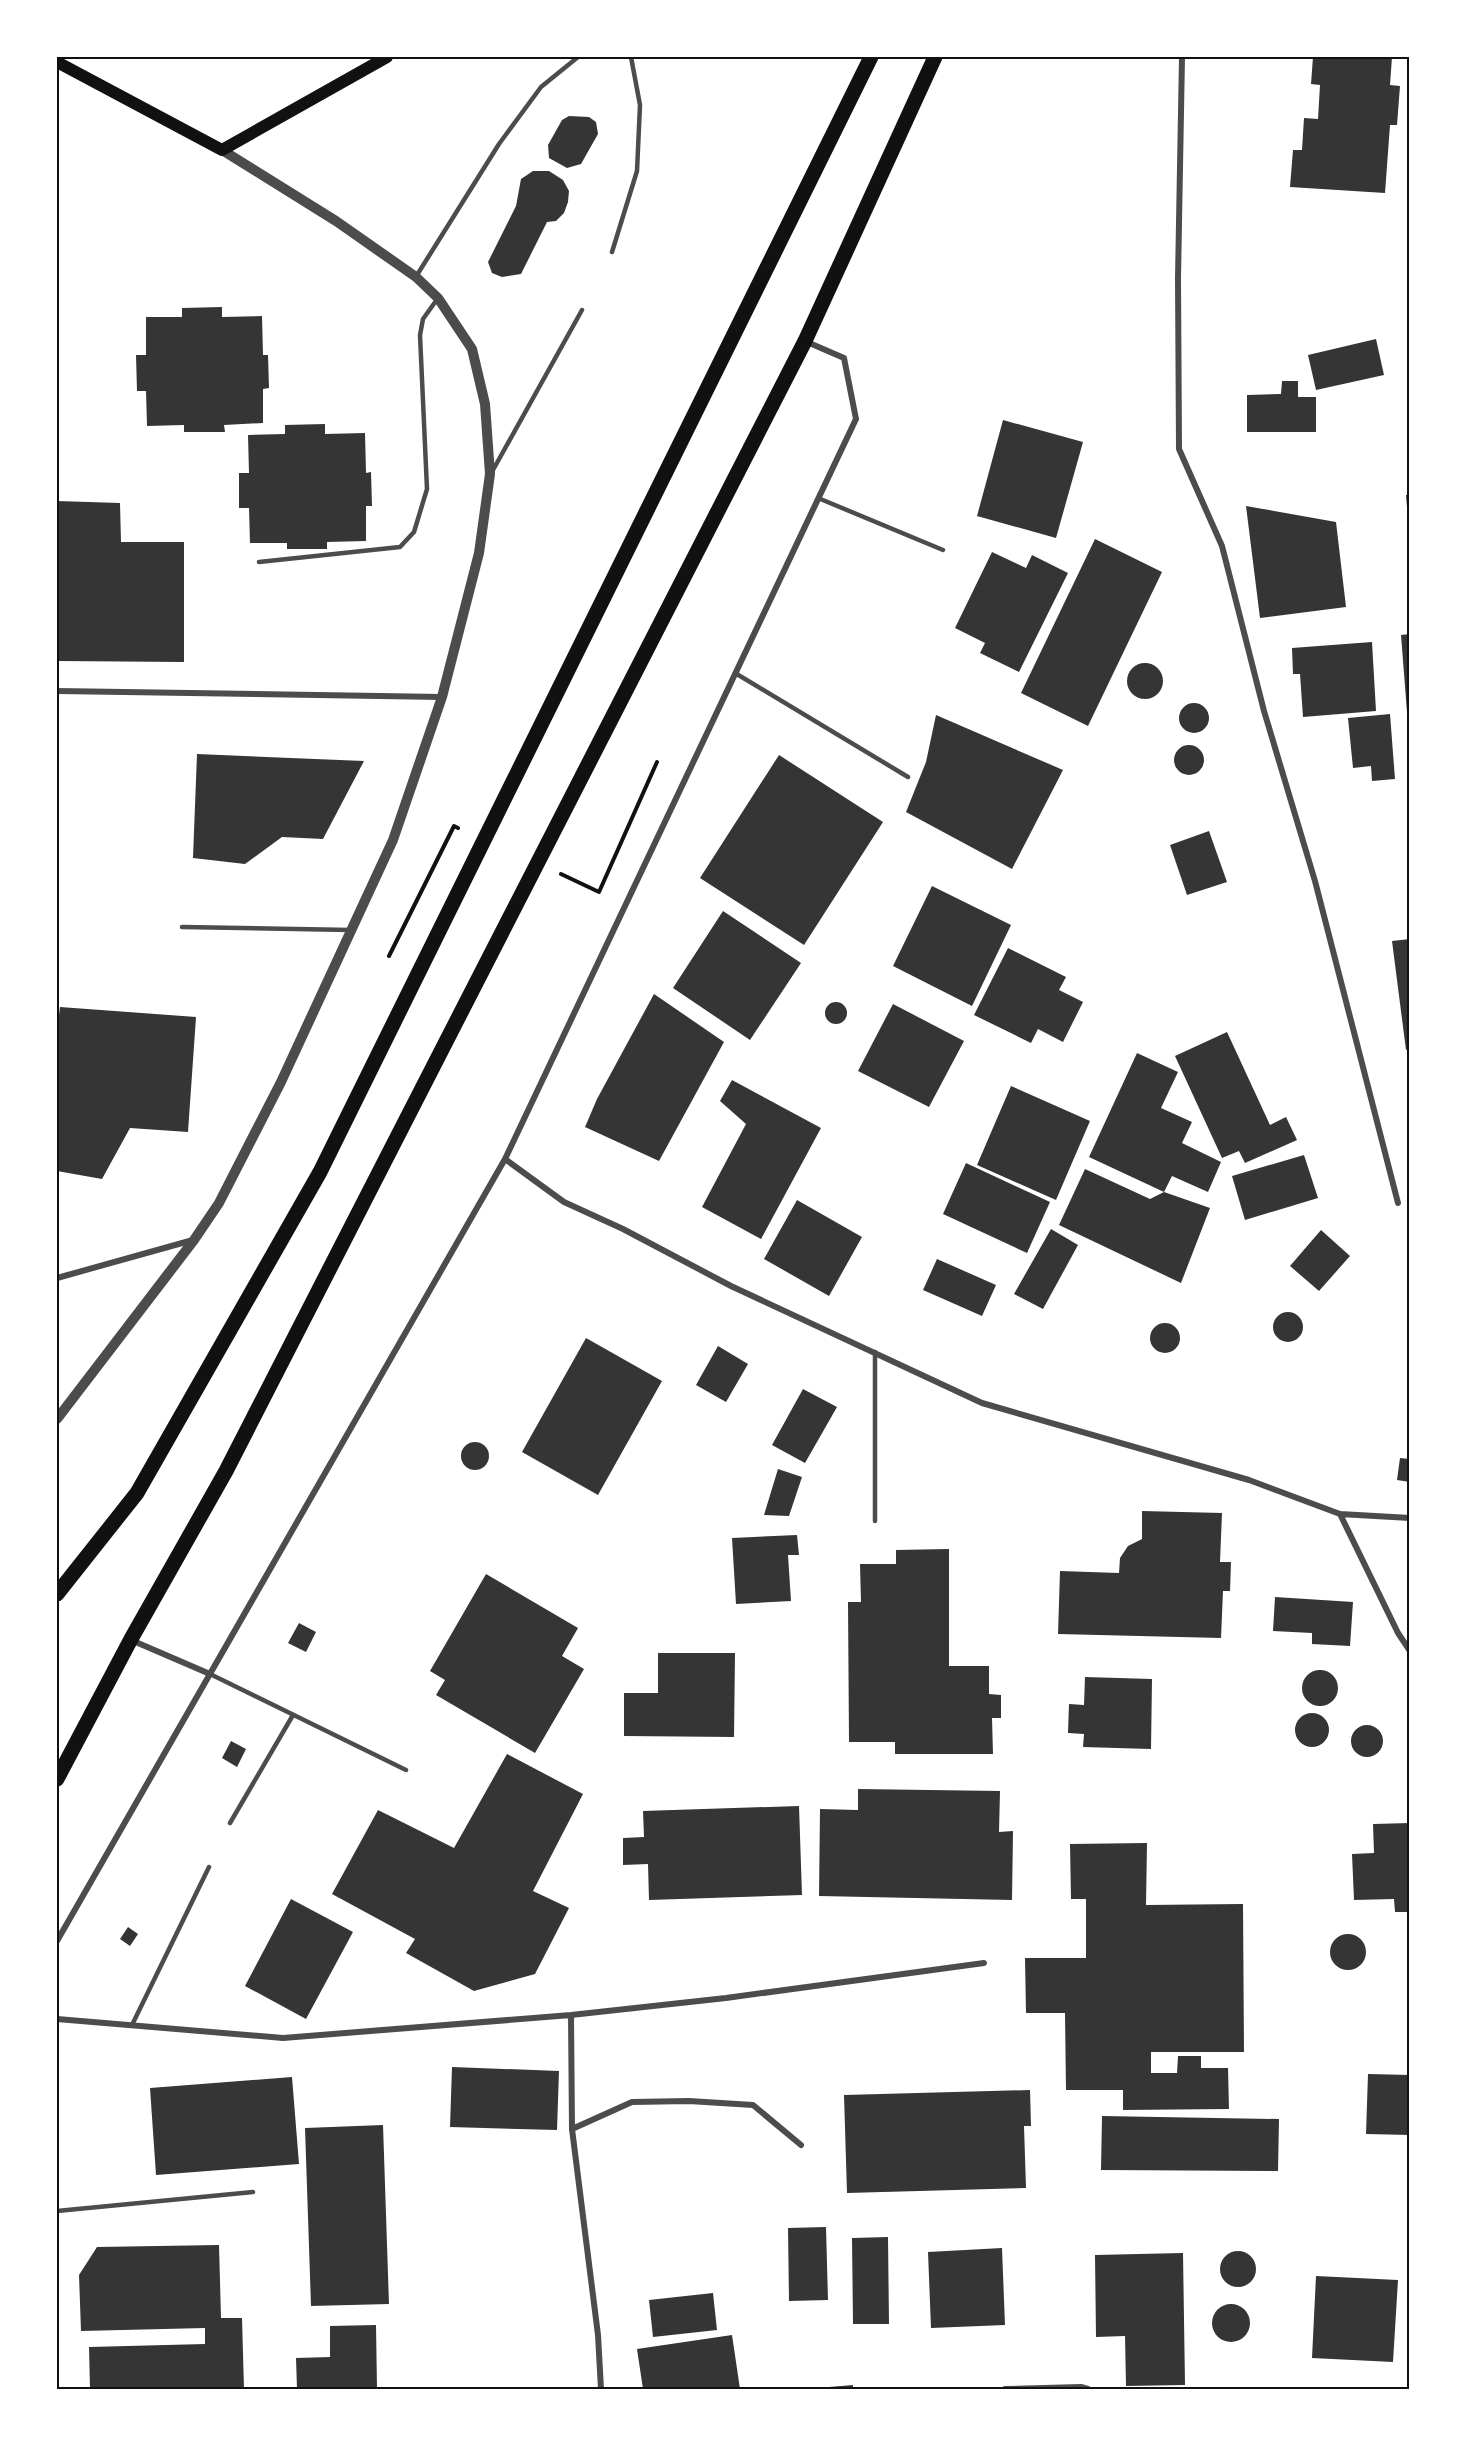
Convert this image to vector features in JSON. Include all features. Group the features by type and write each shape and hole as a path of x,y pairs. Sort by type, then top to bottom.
{"main road":[{"path":"57,62 222,150 387,57"},
{"path":"57,1594 137,1493 320,1172 871,57"},
{"path":"57,1779 131,1639 231,1460 805,341 935,57"}],"street":[{"path":"1182,57 1178,278 1179,449 1222,546 1264,711 1315,881 1398,1203"},
{"path":"57,1419 194,1240 219,1203 281,1082 393,840 442,697 479,553 490,474 485,404 472,349 438,298 416,277 336,220 222,150"},
{"path":"57,1941 505,1159 856,419 844,358 805,341"},
{"path":"57,691 442,697"},
{"path":"505,1159 564,1202 623,1229 731,1286 982,1403 1249,1480 1340,1514 1410,1518"},
{"path":"57,1278 194,1240"},
{"path":"1340,1514 1398,1633 1410,1651"},
{"path":"131,1639 210,1674"},
{"path":"57,2019 283,2038 571,2015 726,1998 984,1963"},
{"path":"571,2015 572,2129 598,2335 601,2389"},
{"path":"572,2129 632,2102 689,2101 753,2105 801,2145"},
{"path":"1005,2389 1081,2386 1088,2389"}],"lane":[{"path":"416,277 499,144 541,87 578,57"},
{"path":"612,252 637,171 640,105 631,57"},
{"path":"259,562 400,547 414,532 427,489 420,335 423,319 438,298"},
{"path":"490,474 582,310"},
{"path":"818,498 943,550"},
{"path":"735,673 908,777"},
{"path":"182,927 351,930"},
{"path":"875,1352 875,1521"},
{"path":"210,1674 406,1770"},
{"path":"231,1823 293,1715"},
{"path":"132,2025 209,1867"},
{"path":"57,2211 253,2192"}],"path":[{"path":"599,892 657,762"},
{"path":"389,956 454,826"}],"building":[{"path":"1313,57 1392,57 1390,85 1400,86 1397,125 1390,125 1385,193 1290,187 1293,150 1302,150 1304,118 1318,119 1320,85 1311,84"},
{"path":"569,116 589,117 596,122 598,134 581,164 567,168 549,158 548,145 562,120"},
{"path":"533,171 549,171 563,180 569,191 568,202 564,213 556,221 547,222 521,274 502,277 492,273 488,262 516,206 521,179"},
{"path":"222,307 222,317 262,316 263,355 268,355 269,388 263,389 263,423 224,425 225,432 184,432 184,425 147,426 146,391 137,391 136,355 146,355 146,317 182,317 182,308"},
{"path":"1376,339 1384,375 1316,390 1308,355"},
{"path":"1282,381 1298,381 1298,397 1316,397 1316,432 1247,432 1247,395 1281,394"},
{"path":"1003,420 1083,442 1056,538 977,516"},
{"path":"325,424 325,434 365,433 366,473 371,472 372,506 366,506 366,541 327,542 327,549 287,549 287,543 250,543 249,508 239,508 239,473 249,473 248,435 285,434 285,425"},
{"path":"1406,495 1410,495 1410,519 1408,519"},
{"path":"57,501 120,503 121,542 184,542 184,662 57,661"},
{"path":"1246,506 1336,522 1346,607 1260,618"},
{"path":"1095,539 1162,572 1088,726 1021,693"},
{"path":"992,552 1026,568 1032,555 1068,573 1019,672 980,653 985,643 955,628"},
{"path":"1410,634 1410,725 1408,725 1401,635"},
{"path":"1372,642 1376,711 1303,717 1300,674 1293,674 1292,648"},
{"path":"1145,663 1157,669 1163,681 1157,693 1145,699 1133,693 1127,681 1133,669"},
{"path":"1194,703 1205,707 1209,718 1205,729 1194,733 1183,729 1179,718 1183,707"},
{"path":"1390,714 1395,779 1372,781 1371,766 1353,768 1348,718"},
{"path":"936,715 1063,770 1012,869 906,812 926,762"},
{"path":"1189,745 1195,746 1203,754 1203,766 1195,774 1189,775 1183,774 1175,766 1174,760 1175,754 1183,746"},
{"path":"197,754 364,761 323,839 282,837 245,864 193,858"},
{"path":"779,755 883,822 804,945 700,878"},
{"path":"1209,831 1227,882 1187,895 1170,845"},
{"path":"932,886 1011,925 972,1006 893,966"},
{"path":"723,911 801,963 750,1040 673,988"},
{"path":"1410,939 1410,1049 1406,1050 1392,941"},
{"path":"1008,948 1066,977 1059,990 1083,1002 1063,1042 1038,1029 1031,1043 974,1015"},
{"path":"654,994 724,1042 659,1161 585,1127 597,1099"},
{"path":"836,1002 844,1005 847,1013 844,1021 836,1024 828,1021 825,1013 828,1005"},
{"path":"893,1004 964,1041 929,1107 858,1071"},
{"path":"60,1007 196,1017 188,1132 130,1128 102,1179 57,1171 57,1015 59,1015"},
{"path":"1227,1032 1270,1125 1286,1117 1297,1140 1245,1163 1239,1151 1222,1158 1175,1056"},
{"path":"1137,1053 1178,1072 1161,1108 1192,1122 1182,1143 1221,1162 1208,1192 1172,1176 1164,1192 1089,1157"},
{"path":"732,1080 821,1128 761,1239 702,1207 746,1124 720,1101"},
{"path":"1011,1086 1090,1121 1056,1200 977,1165"},
{"path":"1304,1155 1318,1198 1245,1220 1232,1176"},
{"path":"966,1163 1050,1202 1027,1253 943,1214"},
{"path":"1085,1169 1150,1199 1164,1192 1210,1208 1181,1283 1059,1225"},
{"path":"797,1200 862,1237 829,1296 764,1259"},
{"path":"1051,1229 1078,1245 1043,1309 1014,1294"},
{"path":"1321,1230 1350,1256 1319,1291 1290,1266"},
{"path":"937,1259 996,1285 982,1316 923,1290"},
{"path":"1288,1312 1294,1313 1302,1321 1302,1333 1294,1341 1288,1342 1282,1341 1274,1333 1273,1327 1274,1321 1282,1313"},
{"path":"1165,1323 1175,1328 1180,1338 1175,1348 1165,1353 1155,1348 1150,1338 1155,1328"},
{"path":"586,1338 662,1381 598,1495 522,1452"},
{"path":"718,1346 748,1364 726,1402 696,1385"},
{"path":"803,1389 837,1407 805,1463 772,1445"},
{"path":"475,1442 485,1446 489,1456 485,1466 475,1470 465,1466 461,1456 465,1446"},
{"path":"1400,1458 1410,1459 1410,1482 1397,1480"},
{"path":"778,1469 802,1477 789,1516 764,1515"},
{"path":"1142,1511 1222,1513 1220,1562 1231,1562 1230,1591 1223,1591 1221,1638 1058,1634 1060,1571 1119,1573 1120,1558 1128,1546 1142,1539"},
{"path":"797,1535 799,1555 788,1555 791,1601 736,1604 732,1538"},
{"path":"949,1549 949,1666 989,1666 989,1694 1001,1695 1001,1718 992,1718 993,1754 895,1754 895,1742 849,1742 848,1602 861,1602 860,1564 896,1564 896,1550"},
{"path":"486,1574 578,1628 562,1656 584,1669 535,1753 436,1695 445,1680 430,1671"},
{"path":"1275,1597 1353,1602 1350,1646 1312,1644 1312,1633 1273,1631"},
{"path":"299,1623 316,1632 306,1652 288,1643"},
{"path":"658,1653 735,1653 734,1737 624,1736 624,1693 658,1693"},
{"path":"1320,1670 1332,1676 1338,1688 1332,1700 1320,1706 1308,1700 1302,1688 1308,1676"},
{"path":"1085,1677 1152,1679 1151,1749 1083,1747 1084,1734 1068,1733 1069,1704 1084,1705"},
{"path":"1312,1713 1324,1718 1329,1730 1324,1742 1312,1747 1300,1742 1295,1730 1300,1718"},
{"path":"1367,1725 1378,1730 1383,1741 1378,1752 1367,1757 1356,1752 1351,1741 1356,1730"},
{"path":"231,1741 246,1749 237,1767 222,1758"},
{"path":"507,1754 583,1794 533,1891 569,1908 535,1974 474,1991 406,1953 415,1939 332,1894 378,1810 454,1848"},
{"path":"858,1789 1000,1791 999,1832 1013,1831 1012,1900 819,1896 820,1809 858,1810"},
{"path":"799,1806 802,1895 649,1900 648,1864 623,1865 623,1838 644,1837 643,1811"},
{"path":"1410,1823 1410,1912 1395,1912 1394,1899 1354,1900 1352,1854 1374,1853 1373,1824"},
{"path":"1147,1843 1146,1905 1243,1904 1244,2052 1151,2052 1151,2073 1177,2073 1178,2056 1201,2056 1201,2068 1228,2068 1229,2109 1123,2110 1123,2090 1066,2090 1065,2013 1026,2013 1025,1958 1086,1958 1086,1899 1071,1899 1070,1844"},
{"path":"291,1899 353,1932 306,2019 245,1986"},
{"path":"128,1927 138,1934 130,1946 120,1939"},
{"path":"1348,1934 1360,1940 1366,1952 1360,1964 1348,1970 1336,1964 1330,1952 1336,1940"},
{"path":"452,2067 559,2071 557,2130 450,2127"},
{"path":"1368,2074 1410,2075 1410,2135 1366,2134"},
{"path":"292,2077 299,2164 156,2175 150,2088"},
{"path":"1030,2090 1031,2126 1024,2126 1026,2188 847,2193 844,2095"},
{"path":"1102,2116 1279,2119 1278,2171 1101,2170"},
{"path":"383,2125 389,2304 311,2306 305,2128"},
{"path":"826,2227 828,2300 789,2301 788,2228"},
{"path":"888,2237 889,2324 853,2324 852,2238"},
{"path":"219,2245 221,2318 242,2318 244,2389 90,2389 89,2347 205,2344 205,2328 81,2331 79,2275 97,2247"},
{"path":"1002,2248 1005,2325 931,2328 928,2252"},
{"path":"1238,2251 1250,2257 1256,2269 1250,2281 1238,2287 1226,2281 1220,2269 1226,2257"},
{"path":"1183,2253 1185,2385 1126,2386 1125,2336 1096,2337 1095,2255"},
{"path":"1316,2276 1398,2280 1393,2362 1312,2358"},
{"path":"713,2293 717,2330 653,2337 649,2300"},
{"path":"1231,2304 1244,2310 1250,2323 1244,2336 1231,2342 1218,2336 1212,2323 1218,2310"},
{"path":"376,2325 377,2389 297,2389 296,2358 330,2357 330,2326"},
{"path":"732,2335 740,2389 643,2389 637,2349"},
{"path":"853,2385 853,2389 829,2389 829,2387"}]}
